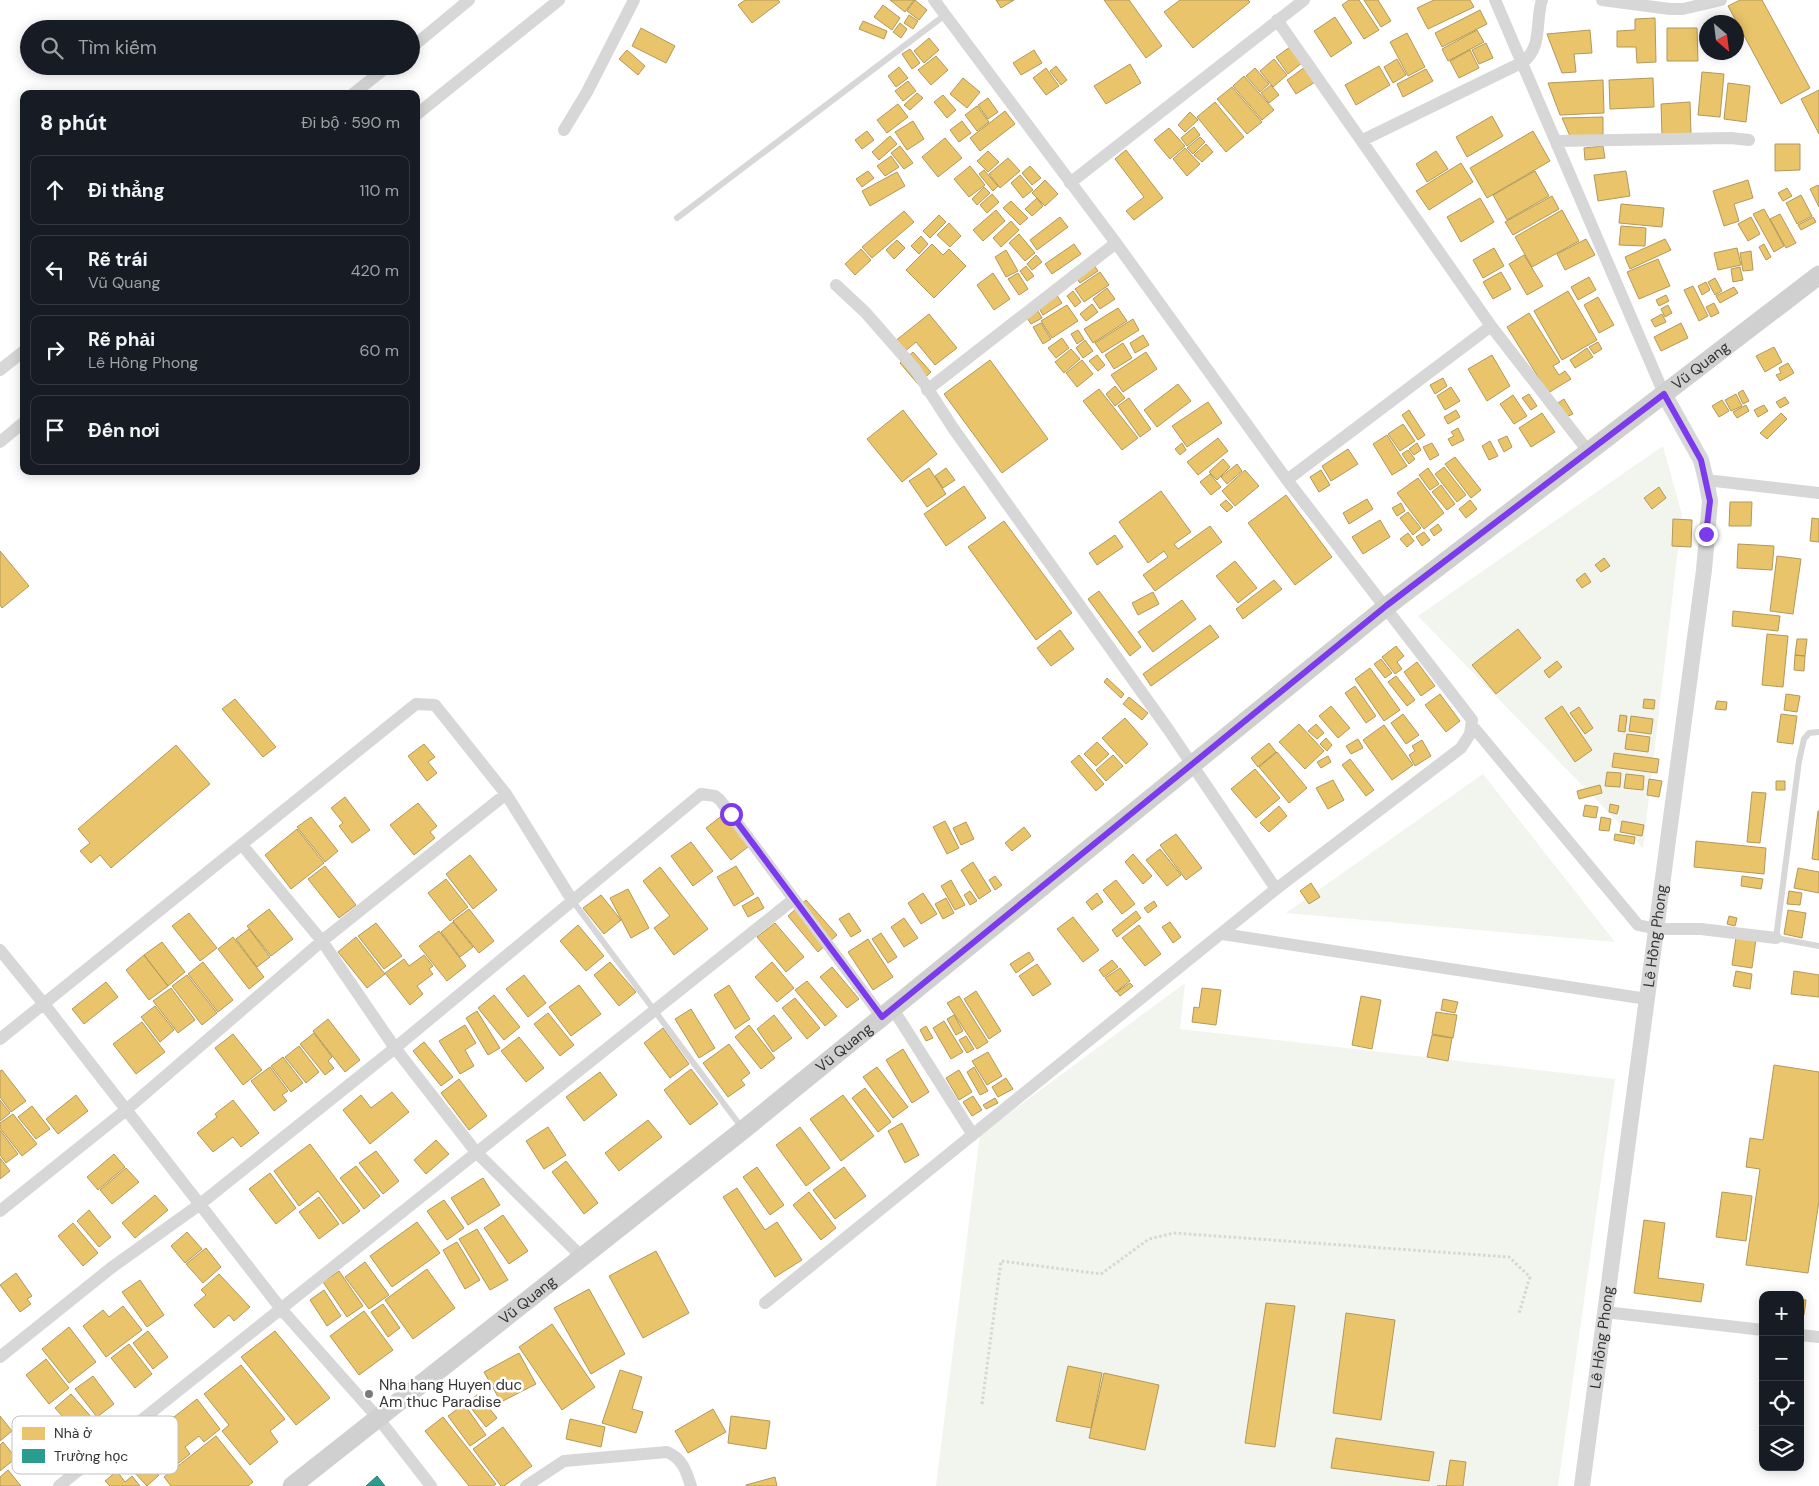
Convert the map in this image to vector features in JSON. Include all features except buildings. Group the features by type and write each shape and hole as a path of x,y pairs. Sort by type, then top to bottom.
{"main road":[{"name":"Vũ Quang","path":"292,1486 743,1130 1386,606 1819,274"}],"street":[{"path":"420,41 469,0"},
{"path":"420,112 560,0"},
{"path":"564,130 596,76 634,0"},
{"path":"934,0 1116,243 1287,480 1472,720 1470,734"},
{"path":"1070,183 1304,0"},
{"path":"1495,0 1524,62 1664,394"},
{"path":"1363,140 1524,62 1532,54 1535,45 1542,0"},
{"path":"1602,0 1625,1 1683,9 1721,0"},
{"path":"1277,20 1363,140 1491,326 1588,451"},
{"path":"358,90 377,75"},
{"path":"1557,141 1731,138 1750,140"},
{"path":"927,390 1116,243"},
{"path":"836,284 884,332 915,369 927,390 1168,729 1276,889"},
{"path":"1287,480 1491,326"},
{"path":"0,370 20,354"},
{"name":"Lê Hồng Phong","path":"1582,1486 1704,570 1710,501 1701,460 1664,394"},
{"path":"0,442 20,425"},
{"path":"1706,480 1819,493"},
{"path":"0,1039 416,704 435,705 506,794 572,900"},
{"path":"765,1304 1276,889 1461,748 1475,729 1638,925 1656,929 1701,929 1776,938"},
{"path":"0,1211 126,1110 322,941 506,794"},
{"path":"0,1357 111,1268 199,1205 395,1048 695,798 708,794 720,800 794,899 888,1013 973,1135"},
{"path":"242,844 322,941 395,1048 476,1152 581,1256"},
{"path":"148,1416 794,899"},
{"path":"1222,934 1647,999"},
{"path":"0,950 282,1310 378,1418 431,1486"},
{"path":"1605,1312 1759,1330"},
{"path":"1804,1335 1819,1337"},
{"path":"526,1486 564,1461 667,1452 676,1456 683,1464 691,1486"},
{"path":"59,1486 74,1474"}],"lane":[{"path":"677,218 945,15"},
{"path":"1819,732 1809,733 1804,739 1799,761 1776,938 1819,946"},
{"path":"572,900 743,1130"}],"path":[{"path":"982,1404 1001,1261 1101,1274 1149,1238 1174,1233 1509,1257 1530,1277 1519,1313"}],"shaded area":[{"path":"1663,446 1682,515 1643,848 1418,616"},
{"path":"1483,774 1615,942 1286,913"},
{"path":"1185,983 1180,1029 1615,1079 1558,1486 936,1486 980,1135"}],"place":[{"name":"Nha hang Huyen duc Am thuc Paradise","path":"369,1394"}],"route":[{"path":"731,814 882,1017 1386,606 1664,394 1701,460 1710,501 1706,534"}]}
